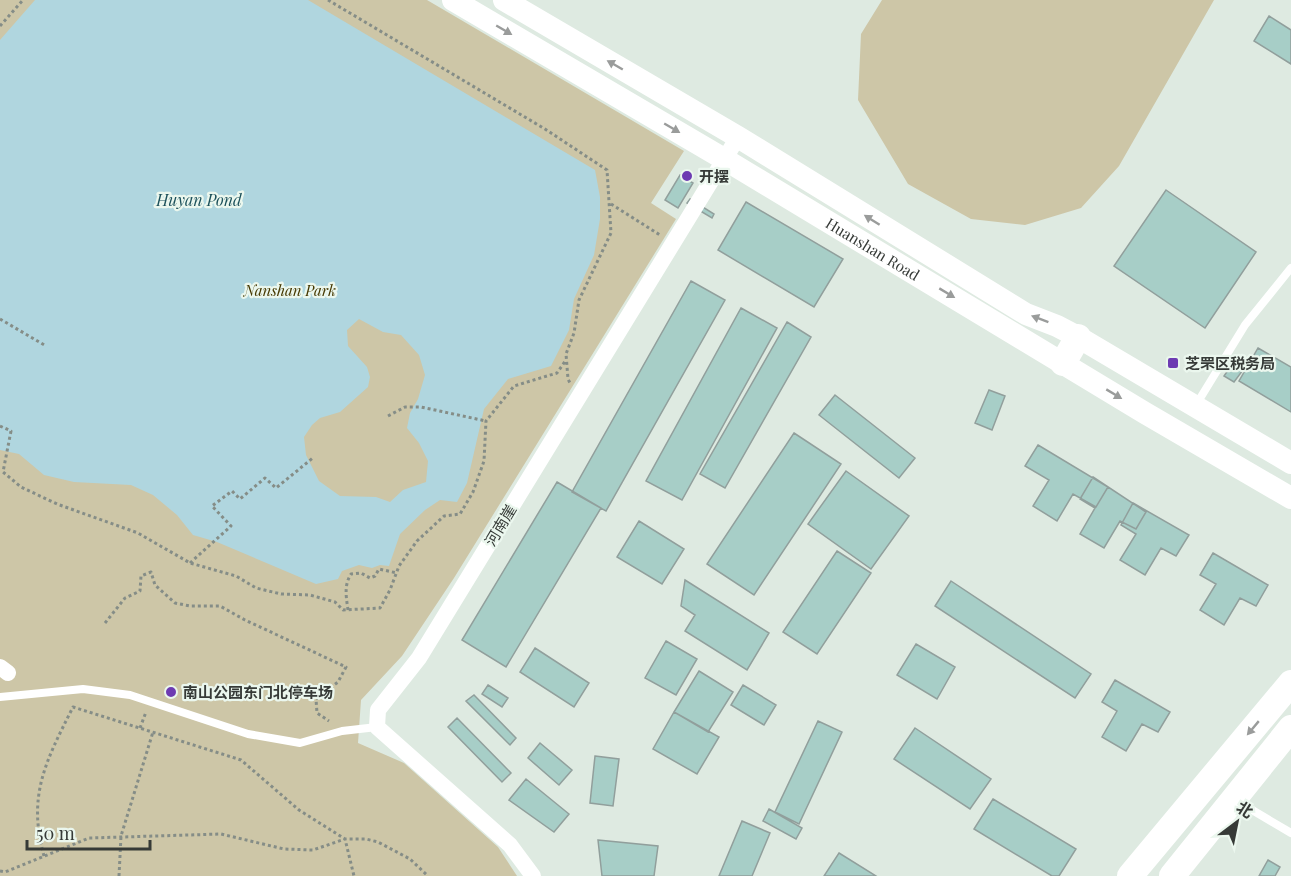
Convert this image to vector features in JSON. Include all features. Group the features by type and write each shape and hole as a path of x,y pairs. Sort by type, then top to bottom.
{"main road":[{"name":"Huanshan Road","path":"453,0 1291,498"},
{"name":"Huanshan Road","path":"504,0 738,137 1026,314 1078,337 1291,463"},
{"path":"1063,363 1078,337"},
{"path":"1238,431 1291,454"},
{"path":"1130,876 1291,683"},
{"path":"1172,876 1291,728"}],"street":[{"name":"河南崖","path":"378,727 378,710 419,658 738,137"},
{"path":"378,727 510,846 533,876"}],"lane":[{"path":"1196,406 1245,325 1291,267"},
{"path":"0,697 83,689 130,695 248,734 300,743 342,731 378,727"},
{"path":"1234,799 1291,832"}],"path":[{"path":"0,26 23,0"},
{"path":"328,0 545,129 607,170 611,204 611,233 579,300 574,333 566,354 567,379 579,397"},
{"path":"611,204 672,244"},
{"path":"0,319 46,346"},
{"path":"0,426 10,431 2,472 21,487 57,504 138,533 189,563 236,576 256,588 281,594 310,595 335,602 343,610 380,608 399,566 417,541 444,516 460,514 473,492 484,462 486,421 514,386 557,373 566,360"},
{"path":"388,416 405,407 421,407 486,421"},
{"path":"189,563 231,526 212,506 232,491 240,500 265,478 276,488 314,457"},
{"path":"348,610 345,591 351,574 361,573 370,578 375,576 379,569 397,573"},
{"path":"105,623 125,598 140,591 141,576 151,573 155,585 175,603 190,606 220,606 284,639 346,667 338,682 315,699 317,713 342,731"},
{"path":"140,728 149,702"},
{"path":"44,856 38,835 37,805 44,770 73,707 241,760 300,810 345,839 354,876"},
{"path":"119,876 121,836 153,732"},
{"path":"0,871 4,872 89,838 221,834 284,849 313,850 345,839 366,839 378,842 410,859 428,876"}],"green space":[{"name":"Nanshan Park","path":"0,0 427,0 684,151 651,203 676,219 454,578 402,656 361,700 358,743 404,763 498,847 517,876 0,876"},
{"path":"882,0 1214,0 1119,166 1081,208 1025,225 971,219 908,184 858,100 861,34"}],"water":[{"name":"Huyan Pond","path":"35,0 308,0 595,170 600,197 600,219 594,255 574,299 569,330 551,366 508,379 484,409 467,483 457,502 440,500 425,510 400,534 389,566 380,565 372,568 359,565 342,571 338,579 316,584 217,542 193,535 177,515 153,495 131,485 74,482 44,475 19,454 0,450 0,40","holes":["359,319 383,332 401,335 419,355 425,375 418,399 410,413 407,428 419,443 428,461 426,482 403,490 390,502 376,497 340,496 319,481 306,455 304,437 320,418 340,412 368,387 370,377 367,367 348,346 347,330"]}],"building":[{"path":"1269,16 1291,30 1291,64 1254,41"},
{"path":"680,175 693,183 678,208 665,200"},
{"path":"1166,190 1256,252 1205,328 1114,266"},
{"path":"690,199 714,214 712,218 687,203"},
{"path":"746,202 843,259 814,307 718,250"},
{"path":"691,281 725,300 606,511 572,492"},
{"path":"741,308 777,328 682,500 646,481"},
{"path":"787,322 811,337 725,488 700,474"},
{"path":"1258,348 1291,367 1291,412 1239,381"},
{"path":"1233,363 1243,370 1234,382 1224,376"},
{"path":"989,390 1005,396 992,430 975,423"},
{"path":"835,395 915,458 899,478 819,415"},
{"path":"794,433 841,464 754,595 707,564"},
{"path":"1038,445 1108,487 1096,507 1073,494 1057,521 1033,506 1049,480 1025,466"},
{"path":"846,471 909,516 871,569 808,524"},
{"path":"1093,477 1146,512 1136,529 1120,521 1104,548 1080,534 1095,508 1080,499"},
{"path":"557,482 601,508 506,667 462,640"},
{"path":"1133,503 1189,535 1176,556 1161,548 1145,575 1120,560 1136,534 1121,525"},
{"path":"639,521 684,549 662,584 617,557"},
{"path":"837,551 871,573 817,654 783,632"},
{"path":"1213,553 1268,585 1256,606 1240,598 1224,625 1200,610 1216,584 1200,575"},
{"path":"685,580 769,633 747,670 685,631 695,615 681,606"},
{"path":"951,581 1091,674 1075,698 935,606"},
{"path":"666,641 697,659 676,695 645,678"},
{"path":"916,644 955,667 937,699 897,675"},
{"path":"535,648 589,683 574,707 520,672"},
{"path":"699,671 733,692 708,732 674,712"},
{"path":"1115,680 1170,712 1158,732 1142,724 1126,751 1102,737 1117,711 1102,702"},
{"path":"488,685 508,698 502,707 482,694"},
{"path":"743,685 776,705 764,725 731,705"},
{"path":"474,695 516,738 510,745 466,701"},
{"path":"674,712 719,737 697,774 653,749"},
{"path":"457,718 511,773 502,782 448,727"},
{"path":"818,721 842,732 799,824 775,812"},
{"path":"915,728 991,779 970,809 894,759"},
{"path":"540,743 572,770 559,785 528,758"},
{"path":"595,756 619,759 613,806 590,803"},
{"path":"526,779 569,814 554,832 509,800"},
{"path":"993,799 1076,849 1059,876 1052,876 974,829"},
{"path":"769,809 802,828 796,839 763,821"},
{"path":"742,821 770,833 752,876 719,876"},
{"path":"598,840 658,846 654,876 602,876"},
{"path":"839,853 876,876 824,876"},
{"path":"1268,860 1280,867 1275,876 1259,876"}],"place":[{"name":"开摆","path":"687,176"},
{"name":"芝罘区税务局","path":"1173,363"},
{"name":"南山公园东门北停车场","path":"171,692"}]}
